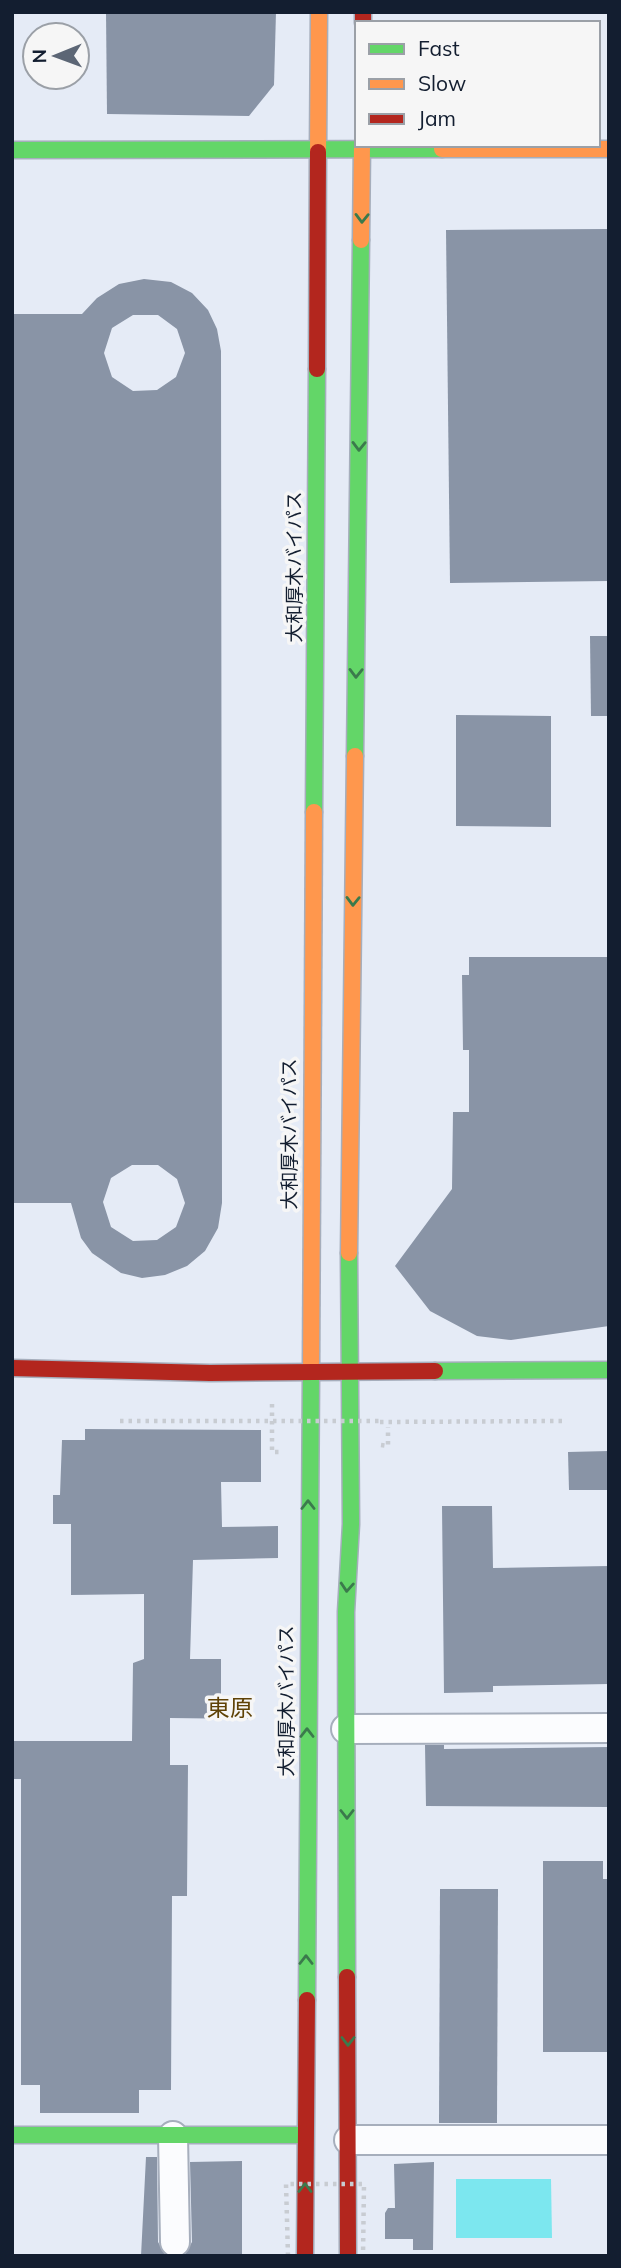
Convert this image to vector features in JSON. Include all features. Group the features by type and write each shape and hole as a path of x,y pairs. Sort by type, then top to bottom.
{"main road":[{"name":"大和厚木バイパス","path":"305,2256 319,12"},
{"path":"348,2256 346,1612 351,1524 349,1371 362,148"},
{"path":"12,150 609,149"},
{"path":"12,1368 309,1372 609,1370"},
{"path":"12,2135 305,2135"}],"street":[{"path":"346,1729 609,1728"},
{"path":"173,2136 175,2242"},
{"path":"349,2140 609,2140"}],"path":[{"path":"264,1401 272,1404 285,1417 288,1428"},
{"path":"272,1404 272,1432"},
{"path":"120,1421 562,1421"},
{"path":"288,2256 286,2184 364,2184 363,2256"}],"water":[{"path":"456,2179 551,2179 552,2238 456,2238"}],"building":[{"path":"106,12 276,12 274,85 249,116 107,114"},
{"path":"609,229 609,581 450,583 446,230"},
{"path":"144,279 171,282 192,293 208,310 217,329 221,351 222,1203 218,1228 205,1251 187,1266 165,1275 142,1278 121,1273 92,1253 81,1238 71,1203 12,1203 12,314 82,314 97,298 119,284","holes":["133,315 158,315 177,329 185,353 176,377 157,390 133,391 112,377 104,353 112,328","132,1165 158,1165 177,1179 185,1203 176,1227 157,1240 133,1241 111,1227 103,1202 111,1178"]},
{"path":"590,636 609,636 609,716 591,716"},
{"path":"456,715 551,716 551,827 456,826"},
{"path":"469,957 609,957 609,1326 511,1340 477,1336 430,1311 395,1266 452,1189 453,1112 469,1112 469,1050 463,1050 462,975 469,975"},
{"path":"85,1429 261,1430 261,1482 221,1482 222,1527 278,1526 278,1558 193,1560 190,1659 221,1659 221,1696 248,1700 249,1719 170,1718 170,1765 188,1765 187,1896 172,1896 171,2090 139,2090 139,2113 40,2113 40,2085 21,2085 21,1779 12,1779 12,1741 132,1741 133,1663 144,1659 144,1594 71,1595 71,1524 53,1524 53,1495 60,1495 62,1440 85,1440"},
{"path":"609,1451 609,1490 569,1490 568,1452"},
{"path":"442,1506 492,1506 493,1568 609,1566 609,1684 493,1686 493,1692 444,1693"},
{"path":"425,1745 444,1745 444,1749 609,1747 609,1807 426,1806"},
{"path":"543,1861 603,1861 603,1879 609,1879 609,2052 543,2052"},
{"path":"440,1889 498,1889 497,2123 439,2123"},
{"path":"146,2157 157,2157 158,2242 166,2256 141,2256"},
{"path":"242,2161 242,2256 184,2256 192,2242 190,2162"},
{"path":"434,2162 433,2250 413,2250 413,2239 385,2239 385,2213 388,2208 395,2208 394,2164"}],"traffic: fast":[{"path":"12,150 442,149"},
{"path":"355,756 361,240"},
{"path":"314,812 317,369"},
{"path":"347,1977 346,1612 351,1524 349,1253"},
{"path":"435,1371 609,1370"},
{"path":"307,2000 311,1371"},
{"path":"12,2135 305,2135"}],"traffic: slow":[{"path":"318,152 319,12"},
{"path":"361,240 362,147"},
{"path":"442,149 609,149"},
{"path":"349,1253 355,756"},
{"path":"311,1371 314,812"}],"traffic: jam":[{"path":"363,12 363,21"},
{"path":"317,369 318,152"},
{"path":"12,1368 210,1373 435,1371"},
{"path":"347,1977 348,2256"},
{"path":"305,2256 307,2000"}],"district":[{"name":"東原","path":"230,1708"}]}
